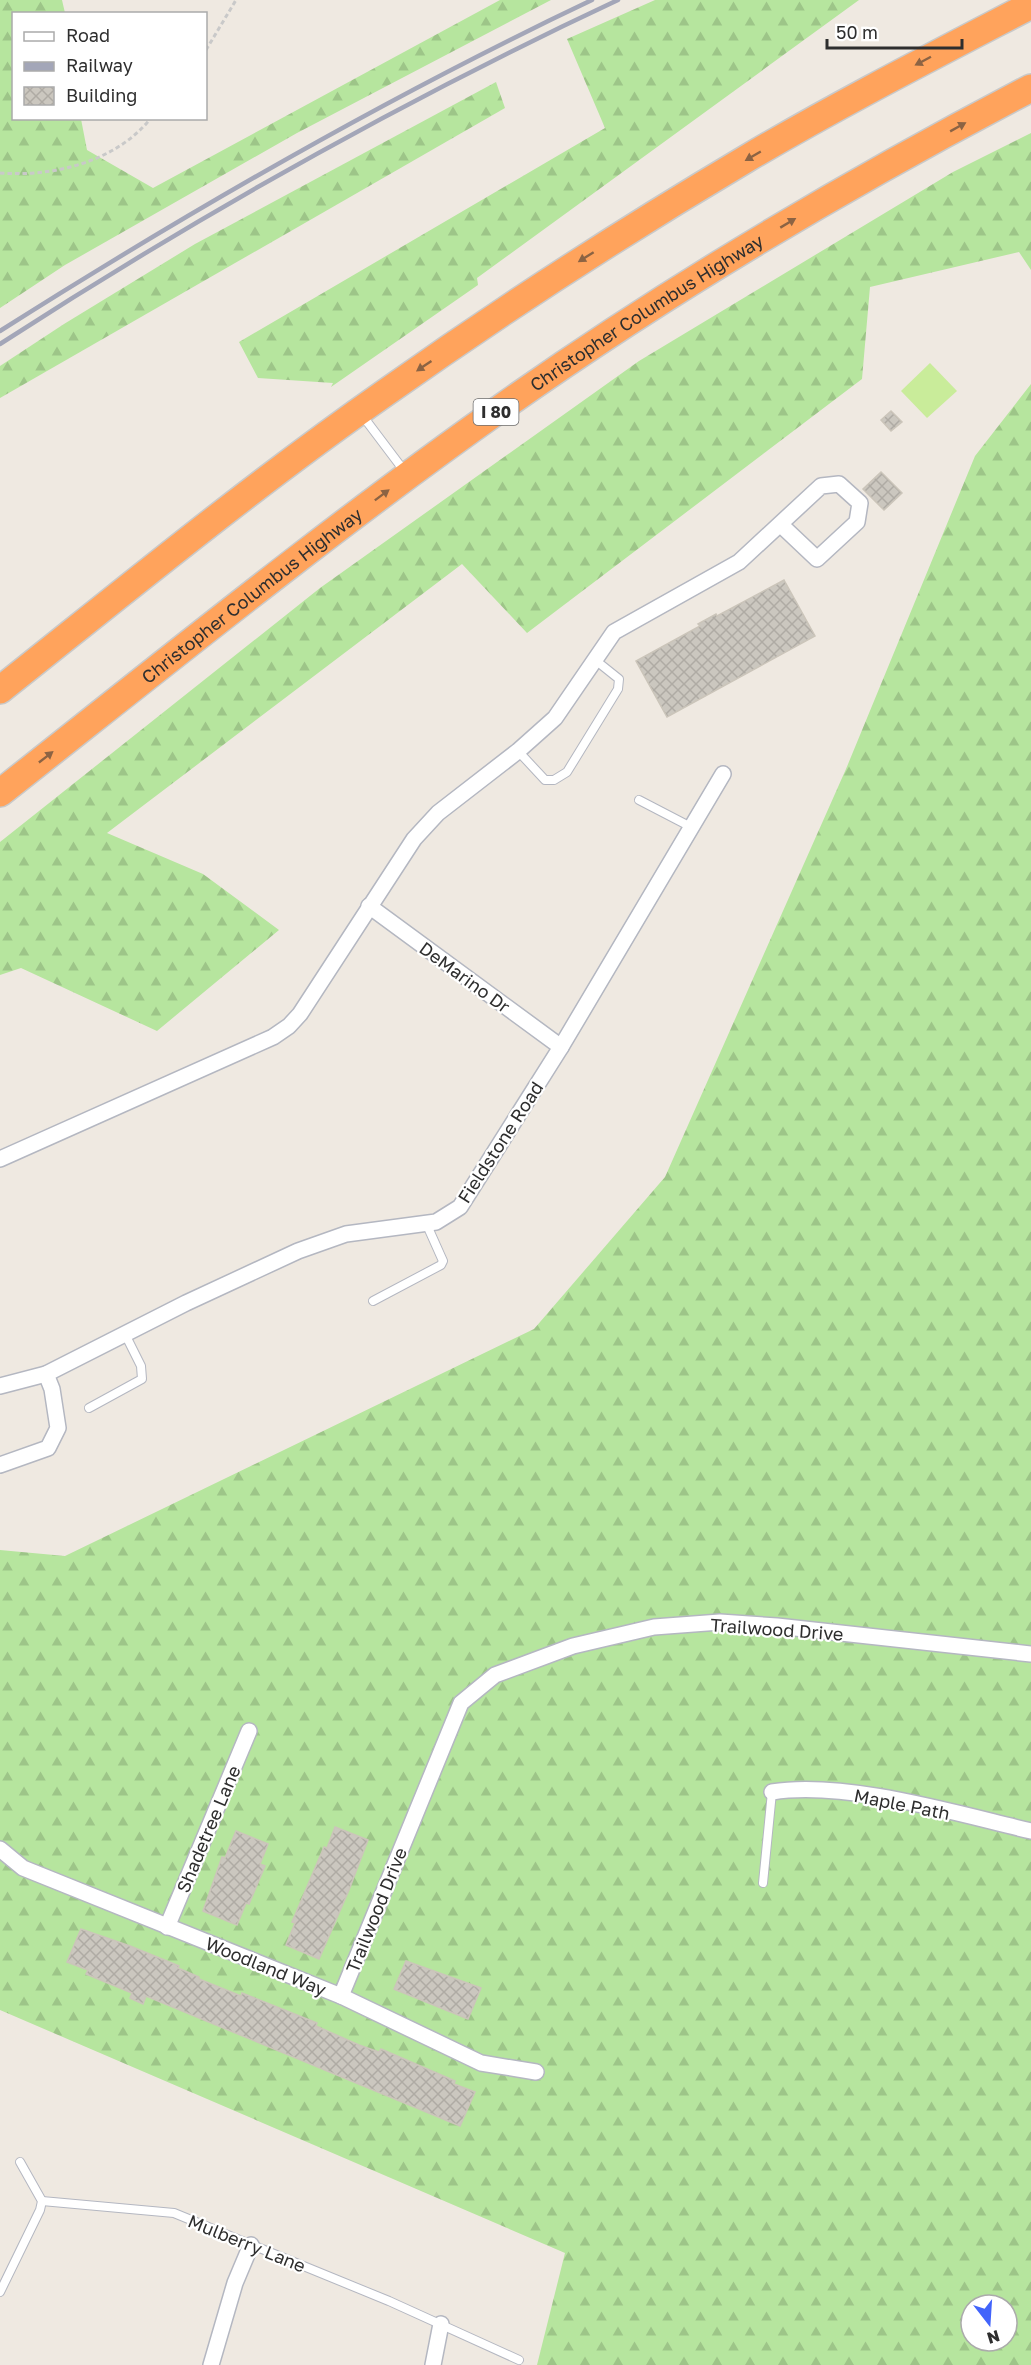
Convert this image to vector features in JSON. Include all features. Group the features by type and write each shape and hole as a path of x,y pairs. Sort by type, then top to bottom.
{"highway":[{"path":"0,690 246,495 359,411 549,281 672,204 847,102 1031,5"},
{"name":"Christopher Columbus Highway","path":"0,793 313,547 515,399 799,216 1031,88"}],"street":[{"path":"0,1159 204,1069 281,1032 300,1014 414,839 438,813 518,751 555,718 614,632 739,562 780,524 821,486 839,484 860,503 857,522 817,559 780,524"},
{"name":"Fieldstone Road","path":"0,1386 46,1374 298,1251 346,1234 436,1222 460,1206 561,1047 723,774"},
{"name":"DeMarino Dr","path":"369,906 561,1047"},
{"path":"0,1465 48,1448 58,1428 52,1389 46,1374"},
{"name":"Trailwood Drive","path":"341,1996 461,1703 495,1675 573,1646 654,1627 720,1622 907,1639 1031,1654"},
{"name":"Shadetree Lane","path":"167,1927 249,1731"},
{"name":"Maple Path","path":"772,1792 793,1789 860,1794 1031,1831"},
{"name":"Woodland Way","path":"0,1849 23,1868 341,1996 481,2063 536,2072"},
{"path":"211,2365 235,2283 251,2244"},
{"path":"434,2365 441,2324"}],"lane":[{"path":"359,411 408,476"},
{"path":"518,751 546,780 554,780 567,772 618,689 619,679 594,659"},
{"path":"639,800 691,827"},
{"path":"373,1301 441,1265 443,1261 426,1223"},
{"path":"89,1408 142,1378 141,1366 125,1334"},
{"path":"763,1883 772,1792"},
{"path":"0,2292 16,2263 42,2201 20,2162"},
{"name":"Mulberry Lane","path":"42,2201 174,2213 441,2324 519,2360"}],"path":[{"path":"207,48 236,0"},
{"path":"0,173 26,175 72,167 113,151 141,131 149,120"}],"green space":[{"path":"0,0 62,0 65,12 12,12 12,120 81,120 87,150 153,188 500,0 551,0 297,133 65,265 0,308"},
{"path":"655,0 859,0 477,278 478,285 331,387 333,383 258,378 239,342 605,128 567,39"},
{"path":"496,82 505,108 0,398 0,366 64,324 195,244"},
{"path":"1031,133 1031,270 1019,252 870,287 862,379 527,633 462,564 107,833 203,874 279,930 157,1031 21,968 0,975 0,842 320,588 639,361 953,172"},
{"path":"930,363 957,391 927,418 901,391"},
{"path":"1031,384 1031,2365 537,2365 565,2253 0,2010 0,1550 65,1556 534,1329 665,1177 846,769 975,456"}],"building":[{"path":"891,411 902,422 891,431 881,420"},
{"path":"881,472 902,493 884,510 863,489"},
{"path":"784,580 815,636 667,717 636,661 700,626 698,624 716,614 717,616"},
{"path":"335,1827 368,1840 319,1959 286,1945 295,1923 292,1922"},
{"path":"236,1831 268,1844 260,1864 265,1866 249,1904 246,1903 237,1925 203,1911 222,1857 225,1858"},
{"path":"81,1929 179,1966 178,1968 199,1979 241,1996 242,1993 317,2023 316,2026 359,2045 379,2052 381,2049 455,2081 454,2084 475,2092 460,2126 146,1996 143,2004 130,1998 132,1993 86,1974 88,1970 67,1962"},
{"path":"406,1961 481,1988 468,2019 394,1989"}],"railway":[{"path":"0,331 144,242 291,156 440,76 592,0"},
{"path":"0,344 150,250 303,162 459,78 618,0"}]}
